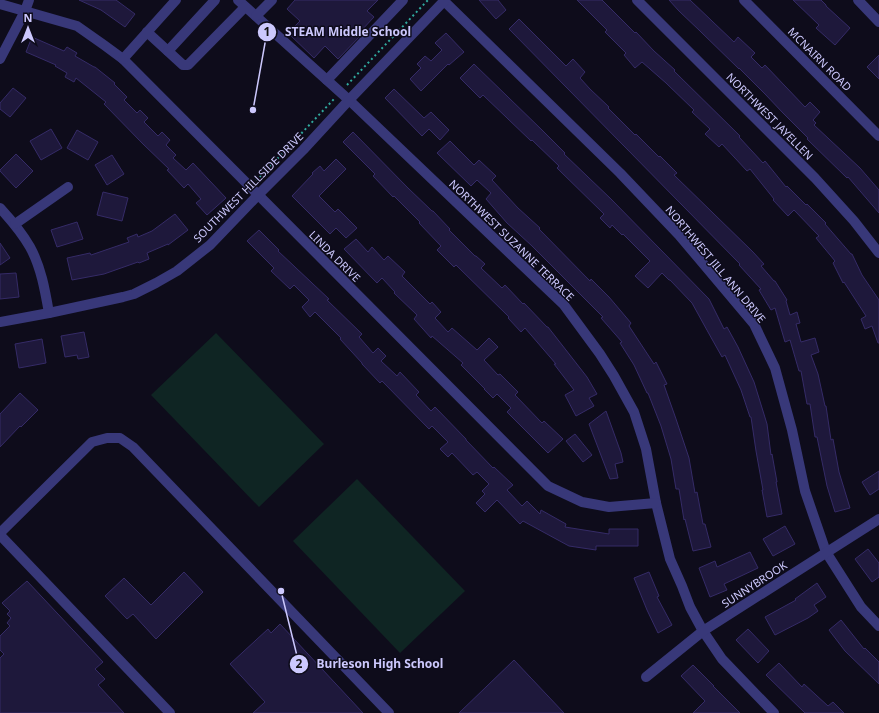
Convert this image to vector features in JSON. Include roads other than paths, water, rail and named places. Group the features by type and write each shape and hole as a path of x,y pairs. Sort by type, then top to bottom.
{"street":[{"path":"0,59 25,11 29,0"},
{"path":"122,59 176,0"},
{"path":"168,51 215,0"},
{"path":"256,16 272,0"},
{"path":"327,80 403,0"},
{"name":"NORTHWEST JAYELLEN","path":"637,0 815,178 854,221 879,253"},
{"name":"MCNAIRN ROAD","path":"744,0 879,136"},
{"path":"858,0 879,22"},
{"name":"SOUTHWEST HILLSIDE DRIVE","path":"0,322 49,313 134,294 177,271 210,245 303,150 444,1"},
{"name":"NORTHWEST JILL ANN DRIVE","path":"444,1 620,173 679,235 754,324 775,368 792,430 805,491 826,552 861,607 879,626"},
{"path":"148,32 183,65 188,65 242,3"},
{"name":"NORTHWEST SUZANNE TERRACE","path":"242,3 349,100 564,306 600,354 634,412 646,449 656,503 670,559 690,607 703,631 722,659 774,713"},
{"name":"LINDA DRIVE","path":"0,4 77,26 122,59 548,486 582,502 609,507 656,503"},
{"path":"15,224 68,187"},
{"path":"0,208 15,224 30,247 38,264 49,313"},
{"path":"170,713 0,534 92,442 106,438 120,438 133,447 389,713"},
{"name":"SUNNYBROOK","path":"646,677 703,631 879,519"}],"place":[{"name":"STEAM Middle School","path":"253,110"},
{"name":"Burleson High School","path":"281,591"}]}
